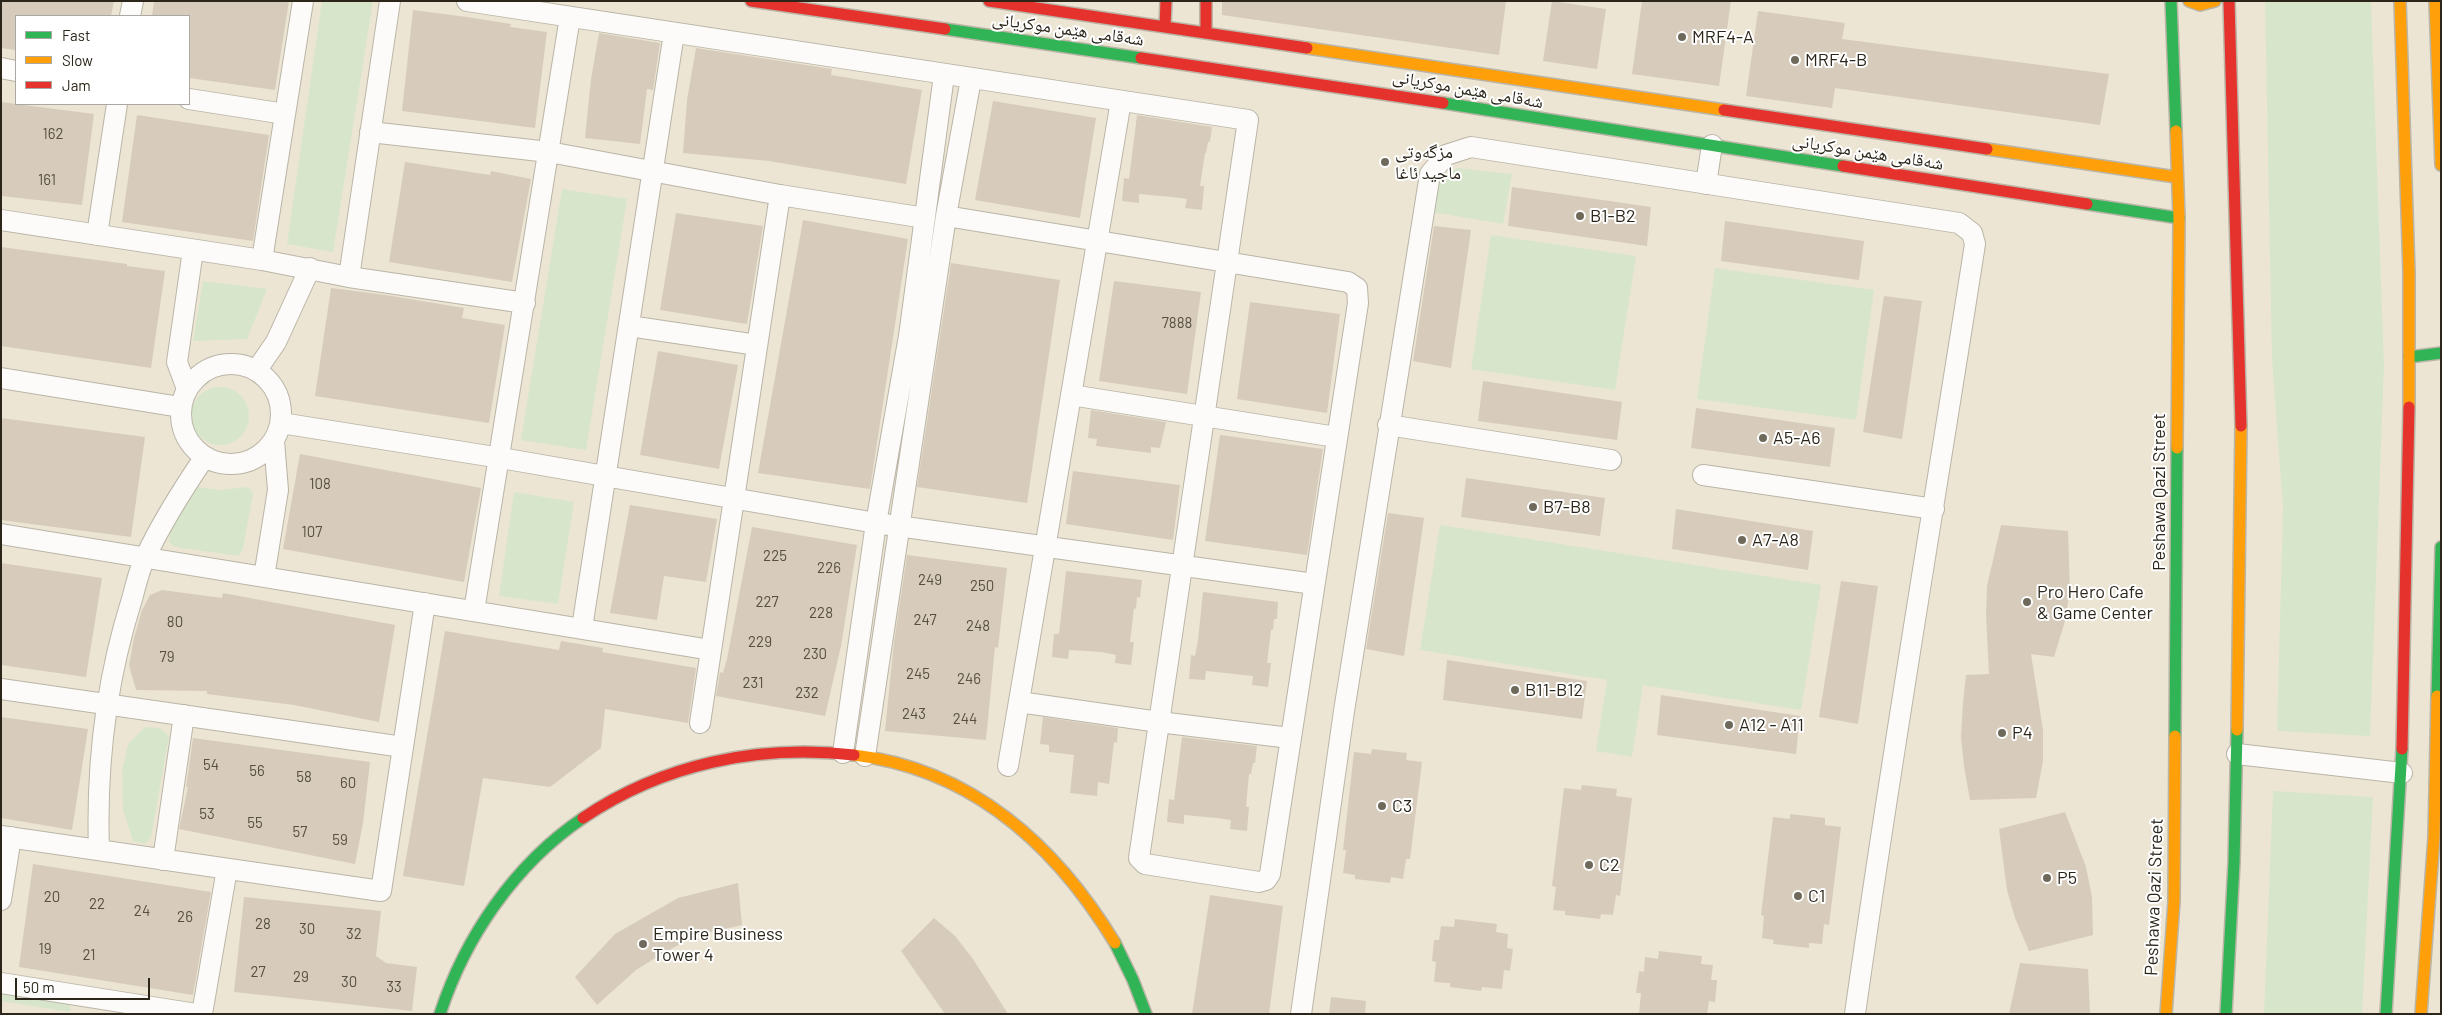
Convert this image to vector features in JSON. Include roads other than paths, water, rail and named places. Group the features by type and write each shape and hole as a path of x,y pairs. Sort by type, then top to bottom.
{"main road":[{"name":"شەقامی هێمن موکریانی","path":"751,1 1440,98 1712,145 1978,182 2179,218"},
{"name":"شەقامی هێمن موکریانی","path":"989,1 1206,33 1445,74 1981,153 2176,177"},
{"path":"1166,1 1166,27"},
{"path":"1206,1 1206,33"},
{"name":"Peshawa Qazi Street","path":"2166,1014 2174,901 2179,218 2171,1"},
{"path":"2189,1 2200,5 2215,1"},
{"path":"2226,1014 2237,754 2242,448 2229,1"},
{"path":"2400,1 2407,187 2410,357 2402,773 2386,1012 2409,1013"},
{"path":"2435,1 2441,165"},
{"path":"2410,357 2441,353"},
{"path":"2421,1014 2431,896 2438,777 2441,547"},
{"path":"440,1014 456,970 476,932 490,911 544,848 589,813 639,784 715,759 768,752 843,753 865,756 910,766 958,786 980,798 1022,828 1058,864 1097,914 1128,966 1146,1014"}],"street":[{"path":"130,15 133,1"},
{"path":"262,260 303,1"},
{"path":"349,277 390,1"},
{"path":"467,1 1248,120 1228,262 1139,858 1145,864 1259,882 1266,880 1270,874 1358,303 1357,288 1348,282 1228,262 946,216"},
{"path":"474,611 570,17"},
{"path":"582,628 674,33"},
{"path":"1,68 15,71"},
{"path":"843,753 876,524 909,336 944,75"},
{"path":"865,756 946,216 971,79"},
{"path":"190,99 285,114"},
{"path":"1008,766 1121,101"},
{"path":"96,235 117,105"},
{"path":"370,132 549,152 780,195 925,218"},
{"path":"1706,184 1712,145"},
{"path":"1301,1014 1344,711 1388,425 1430,174 1446,155 1471,147 1959,224 1972,233 1975,244 1934,509 1885,798 1855,1014"},
{"path":"700,723 780,195"},
{"path":"1,220 262,260 349,277 525,303"},
{"path":"193,250 177,362 184,398 180,422 185,436 193,448 204,458 219,464 235,465 250,461 264,453 277,432"},
{"path":"256,371 276,342 310,268"},
{"path":"629,326 757,345"},
{"path":"184,398 197,377 218,366 242,365 256,371 268,380 276,393 281,407 277,432 278,490 264,577"},
{"path":"1,378 184,398"},
{"path":"1071,395 1336,437"},
{"path":"1388,425 1611,460"},
{"path":"277,432 500,458 876,524 1314,584"},
{"path":"100,850 97,795 106,704 122,631 145,557 181,493 204,458"},
{"path":"1703,475 1934,509"},
{"path":"1,534 711,650"},
{"path":"1,900 6,837 381,891 425,603"},
{"path":"1,689 403,747"},
{"path":"851,697 873,701"},
{"path":"1019,702 1290,738"},
{"path":"164,860 184,716"},
{"path":"2237,754 2402,773"},
{"path":"202,1014 227,869"},
{"path":"1,982 94,1006 196,1014"}],"place":[{"name":"MRF4-A","path":"1682,37"},
{"name":"MRF4-B","path":"1795,60"},
{"name":"مزگەوتی ماجید ئاغا","path":"1385,162"},
{"name":"B1-B2","path":"1580,216"},
{"name":"A5-A6","path":"1763,438"},
{"name":"B7-B8","path":"1533,507"},
{"name":"A7-A8","path":"1742,540"},
{"name":"Pro Hero Cafe & Game Center","path":"2027,602"},
{"name":"B11-B12","path":"1515,690"},
{"name":"A12 - A11","path":"1729,725"},
{"name":"P4","path":"2002,733"},
{"name":"C3","path":"1382,806"},
{"name":"C2","path":"1589,865"},
{"name":"P5","path":"2047,878"},
{"name":"C1","path":"1798,896"},
{"name":"Empire Business Tower 4","path":"643,944"}]}
